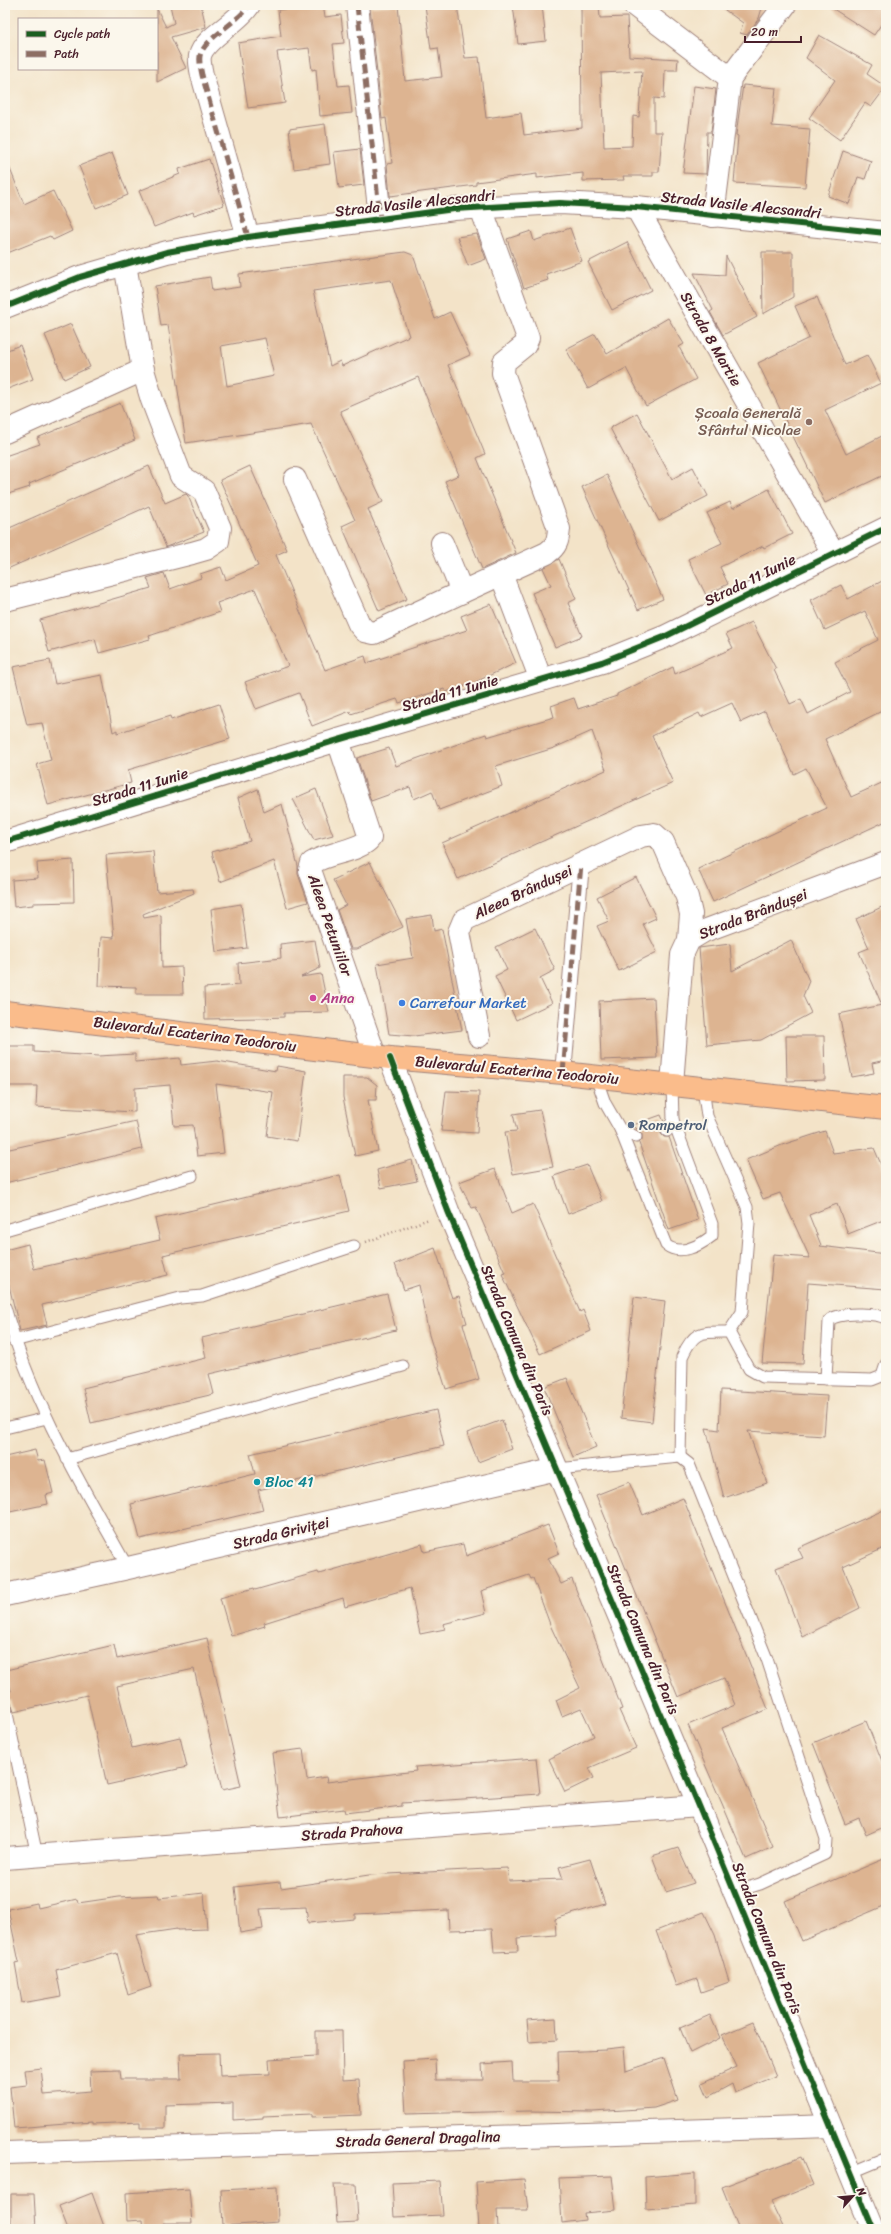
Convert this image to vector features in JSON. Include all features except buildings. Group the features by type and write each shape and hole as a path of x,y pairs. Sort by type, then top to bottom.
{"main road":[{"name":"Bulevardul Ecaterina Teodoroiu","path":"5,1012 382,1057 672,1084 886,1108"}],"street":[{"path":"248,5 244,13 206,45 200,56 202,75 248,237"},
{"path":"357,5 380,218"},
{"path":"634,5 730,78"},
{"path":"713,216 730,78 785,5"},
{"name":"Strada Vasile Alecsandri","path":"5,307 80,277 167,252 248,237 380,218 482,208 560,203 636,207 886,234"},
{"name":"Strada 8 Martie","path":"636,207 833,553"},
{"path":"294,479 359,624 365,631 374,633 548,553 556,547 559,529 503,373 504,362 525,346 528,338 482,208"},
{"path":"5,600 192,553 206,549 218,541 220,528 204,491 181,476 152,400 143,370 125,264"},
{"path":"5,432 143,370"},
{"name":"Strada 11 Iunie","path":"5,842 338,740 602,662 664,637 886,528"},
{"path":"442,543 462,592"},
{"path":"501,574 541,680"},
{"name":"Aleea Petuniilor","path":"338,740 370,838 362,845 319,858 312,863 310,870 382,1057"},
{"name":"Aleea Brândușei","path":"479,1036 459,932 464,920 641,836 654,834 663,842 687,898 691,914 689,940"},
{"name":"Strada Brândușei","path":"672,1084 682,955 689,940 704,931 886,863"},
{"name":"Aleea Brândușei","path":"563,1073 580,864"},
{"name":"Strada Comuna din Paris","path":"382,1057 699,1806 872,2229"},
{"name":"Strada Griviței","path":"5,1595 557,1469"},
{"name":"Strada Prahova","path":"5,1858 699,1806"},
{"name":"Strada General Dragalina","path":"5,2153 830,2126"}],"lane":[{"path":"596,1077 605,1103 620,1129 666,1245 672,1250 679,1251 704,1242 712,1236 712,1224 673,1120 672,1084"},
{"path":"703,1088 707,1116 747,1207 749,1223 742,1312 729,1332"},
{"path":"667,1131 673,1120"},
{"path":"620,1129 636,1137"},
{"path":"5,1230 192,1176"},
{"path":"14,1340 180,1298 202,1296 354,1246"},
{"path":"5,1307 14,1340 47,1418 67,1459 128,1568"},
{"path":"826,1379 829,1321 832,1317 840,1314 878,1315 886,1319"},
{"path":"729,1332 749,1369 763,1378 872,1380 882,1376 886,1364"},
{"path":"680,1457 682,1357 689,1342 697,1335 729,1332"},
{"path":"67,1459 403,1366"},
{"path":"5,1428 47,1418"},
{"path":"557,1469 680,1457 689,1464 767,1659 826,1839 825,1854 760,1884 734,1892"},
{"path":"5,1704 37,1856"},
{"path":"850,2173 886,2158"}],"path":[{"path":"354,1246 448,1211"}],"marked path":[{"path":"248,237 202,75 200,56 208,43 244,12 249,5"},
{"path":"357,5 380,218"},
{"path":"563,1073 581,864"}],"cycle path":[{"path":"5,307 80,277 167,252 248,237 454,209 560,203 636,207 886,233"},
{"path":"5,842 338,740 602,662 664,637 886,528"},
{"path":"390,1058 448,1211 699,1806 873,2229"}],"place":[{"name":"Școala Generală Sfântul Nicolae","path":"809,422"},
{"name":"Anna","path":"313,998"},
{"name":"Carrefour Market","path":"402,1003"},
{"name":"Rompetrol","path":"631,1125"},
{"name":"Bloc 41","path":"257,1482"}]}
